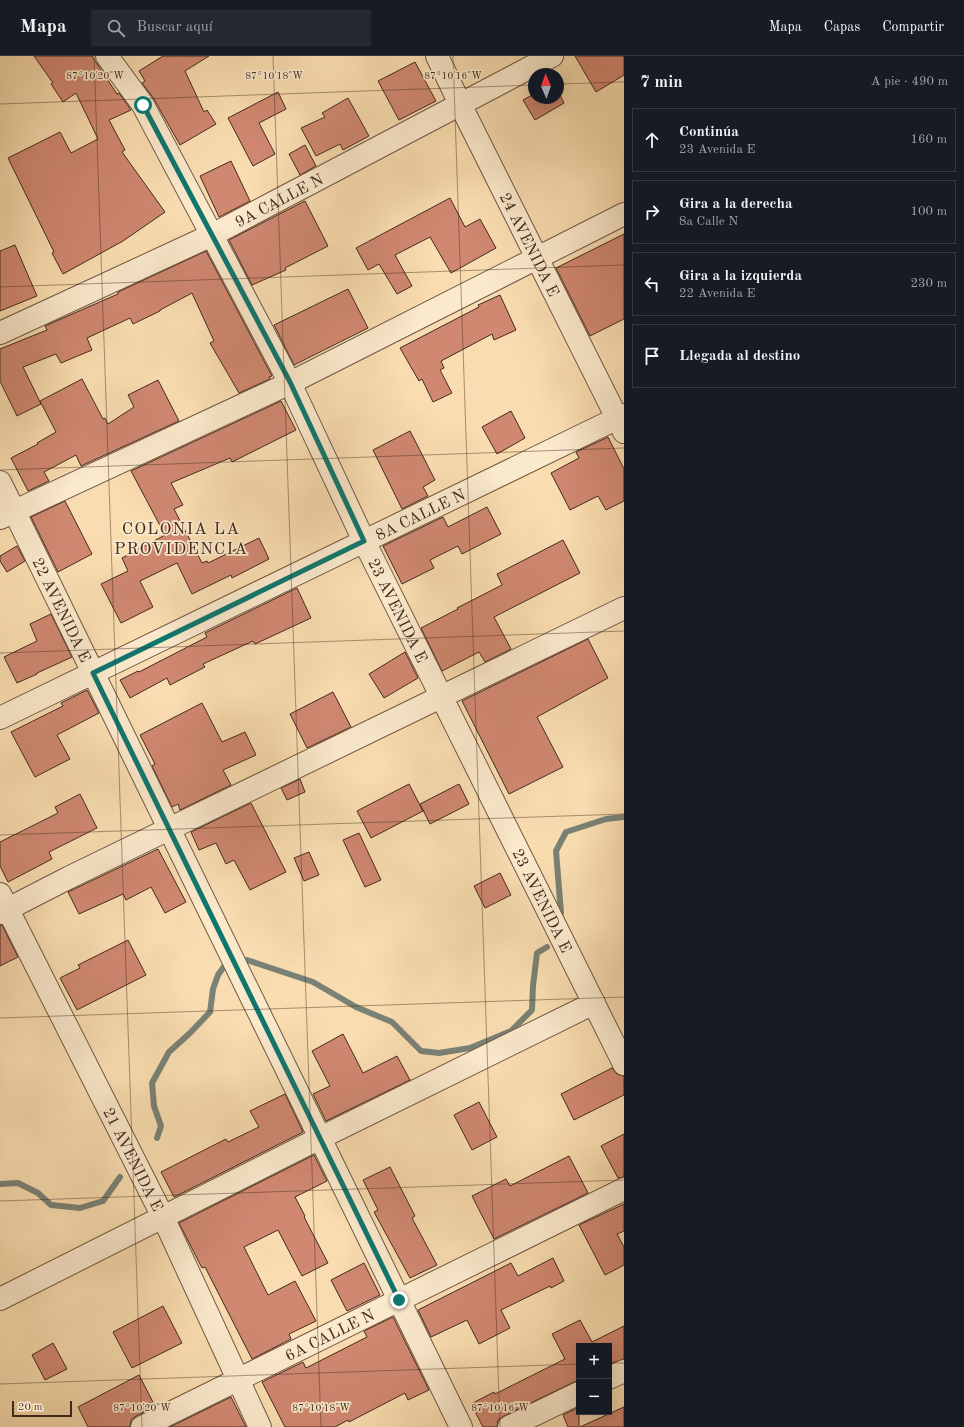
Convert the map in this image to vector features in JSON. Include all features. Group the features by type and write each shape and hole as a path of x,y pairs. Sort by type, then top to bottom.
{"street":[{"name":"23 AVENIDA E","path":"106,56 143,105 290,382 364,541 624,1064"},
{"name":"24 AVENIDA E","path":"437,56 537,258 622,422"},
{"name":"9A CALLE N","path":"0,333 212,235 552,56"},
{"path":"7,515 290,382 624,214"},
{"name":"8A CALLE N","path":"0,718 364,541 622,422"},
{"name":"22 AVENIDA E","path":"0,482 7,515 93,673 461,1427"},
{"path":"2,906 68,878 624,608"},
{"name":"21 AVENIDA E","path":"2,906 163,1217 260,1427"},
{"path":"0,1299 320,1138 594,1003"},
{"name":"6A CALLE N","path":"142,1427 624,1189"},
{"path":"612,1377 624,1371"},
{"path":"509,1427 576,1394"}],"building":[{"path":"34,56 92,56 117,94 119,93 131,110 109,120 125,150 122,152 165,212 123,241 63,274 52,253 54,252 8,158 60,132 71,153 98,139 76,93 63,102 51,84 53,83"},
{"path":"163,56 209,56 185,71 204,112 207,110 216,124 180,145 154,99 142,83 145,81 139,71"},
{"path":"575,56 624,56 624,75 596,92"},
{"path":"415,62 436,101 399,120 378,81"},
{"path":"278,92 286,109 259,123 275,154 253,166 228,118"},
{"path":"528,97 528,104 562,104 535,120 523,100"},
{"path":"348,98 369,136 343,150 340,144 316,156 301,128 325,117 322,113"},
{"path":"305,145 316,166 300,175 289,154"},
{"path":"231,161 250,201 219,217 200,176"},
{"path":"450,198 465,227 480,219 496,248 451,273 430,237 395,255 412,286 397,294 379,264 368,270 356,248"},
{"path":"305,201 328,246 285,268 286,270 252,285 229,240"},
{"path":"624,234 624,319 590,336 556,268"},
{"path":"15,245 37,296 0,311 0,251"},
{"path":"206,251 272,376 269,377 270,379 239,393 210,343 214,341 192,293 133,324 130,318 87,338 92,350 61,363 56,354 23,367 41,404 17,416 0,381 0,349 47,330 45,326 118,294 118,292"},
{"path":"348,289 368,328 294,365 274,325"},
{"path":"500,295 516,330 494,340 492,334 441,361 444,368 440,370 452,393 433,402 422,379 419,381 400,348 479,307 478,305"},
{"path":"82,379 103,419 105,418 108,424 134,407 128,395 158,380 179,421 81,466 76,455 44,472 49,481 28,491 11,458 38,444 37,443 56,432 40,401"},
{"path":"281,401 296,430 232,462 230,458 171,483 183,505 174,509 202,563 207,561 208,563 259,538 269,559 232,578 231,575 192,594 177,563 140,581 153,607 121,623 101,584 128,571 122,558 165,535 131,471"},
{"path":"511,411 525,438 497,454 482,427"},
{"path":"410,431 435,480 423,487 428,496 402,509 373,450"},
{"path":"608,437 624,469 624,501 606,510 598,496 570,510 551,473 579,458 576,452"},
{"path":"65,501 92,554 58,572 31,517"},
{"path":"487,507 501,534 462,554 458,546 430,560 434,568 402,584 383,546 443,517 448,527"},
{"path":"563,540 580,573 494,617 511,649 485,662 479,652 442,671 421,628 502,585 497,574"},
{"path":"17,546 25,561 7,572 0,561 0,556"},
{"path":"297,588 311,618 255,644 253,641 203,664 205,667 170,685 167,678 130,698 120,680 138,671 139,672 207,637 205,633"},
{"path":"51,614 72,657 17,683 4,657 37,641 30,624"},
{"path":"588,639 608,678 537,717 563,767 509,794 462,701"},
{"path":"405,652 418,678 384,698 369,674"},
{"path":"87,690 99,713 57,735 70,759 35,777 11,732 63,706 61,703"},
{"path":"333,692 351,727 307,748 290,714"},
{"path":"202,703 222,742 245,732 256,755 223,770 231,785 180,810 178,804 172,807 152,766 155,764 140,735"},
{"path":"300,779 305,792 287,800 281,788"},
{"path":"409,784 423,811 371,838 357,811"},
{"path":"459,784 469,804 430,824 420,804"},
{"path":"80,794 97,828 49,852 52,859 8,882 0,866 0,842 58,813 55,807"},
{"path":"251,803 286,872 250,890 234,860 226,864 216,843 199,850 191,832"},
{"path":"359,833 381,880 365,887 343,840"},
{"path":"158,849 186,902 165,913 151,887 126,900 123,894 79,914 68,892"},
{"path":"309,852 319,875 304,881 294,858"},
{"path":"500,873 511,895 485,908 474,886"},
{"path":"0,925 2,925 18,957 0,966"},
{"path":"128,940 146,975 77,1010 60,978 80,968 78,965"},
{"path":"343,1034 363,1073 397,1056 410,1080 326,1121 313,1094 330,1086 312,1051"},
{"path":"612,1068 617,1074 624,1076 624,1095 574,1120 561,1094"},
{"path":"285,1094 303,1132 174,1197 161,1172 226,1139 228,1142 259,1127 250,1111"},
{"path":"479,1102 497,1137 472,1150 454,1115"},
{"path":"624,1134 624,1177 618,1178 601,1146"},
{"path":"314,1155 327,1181 295,1197 328,1263 302,1276 278,1230 244,1247 268,1295 295,1281 316,1321 289,1334 291,1339 252,1359 205,1267 202,1268 179,1223"},
{"path":"569,1156 588,1193 494,1239 472,1196 506,1179 510,1186"},
{"path":"390,1167 415,1216 412,1218 437,1265 410,1278 374,1212 378,1210 363,1180"},
{"path":"624,1204 624,1231 617,1234 624,1247 624,1265 605,1275 579,1225"},
{"path":"553,1258 564,1281 551,1288 550,1286 501,1310 510,1328 479,1344 467,1320 431,1337 418,1310 511,1263 518,1276"},
{"path":"364,1263 380,1295 347,1311 331,1280"},
{"path":"163,1306 182,1343 132,1368 113,1332"},
{"path":"393,1317 429,1390 408,1400 405,1393 349,1422 348,1420 335,1427 285,1427 262,1382 303,1362 306,1368 367,1337 364,1331"},
{"path":"580,1320 592,1342 624,1326 624,1359 612,1363 612,1343 576,1343 576,1382 504,1416 498,1420 497,1427 483,1427 471,1404 494,1392 495,1394 565,1359 552,1334"},
{"path":"53,1343 67,1369 45,1380 32,1355"},
{"path":"139,1375 155,1406 131,1420 130,1427 88,1427 78,1407"},
{"path":"231,1397 246,1427 170,1427"},
{"path":"624,1407 624,1427 580,1427 606,1415 612,1415 612,1412"},
{"path":"576,1408 576,1415 579,1415 579,1427 568,1427 563,1415"}],"waterway":[{"path":"561,913 556,851 566,832 606,819 624,817"},
{"path":"247,960 313,982 356,1007 392,1022 421,1051 439,1053 470,1048 511,1031 532,1010 537,953 547,947"},
{"path":"157,1138 161,1126 154,1106 152,1083 169,1052 210,1012 213,989 218,975 225,965"},
{"path":"0,1184 18,1183 38,1193 51,1205 80,1208 103,1201 120,1177"}],"district":[{"name":"COLONIA LA PROVIDENCIA","path":"181,538"}],"route":[{"path":"143,105 290,382 364,541 93,673 399,1300"}]}
